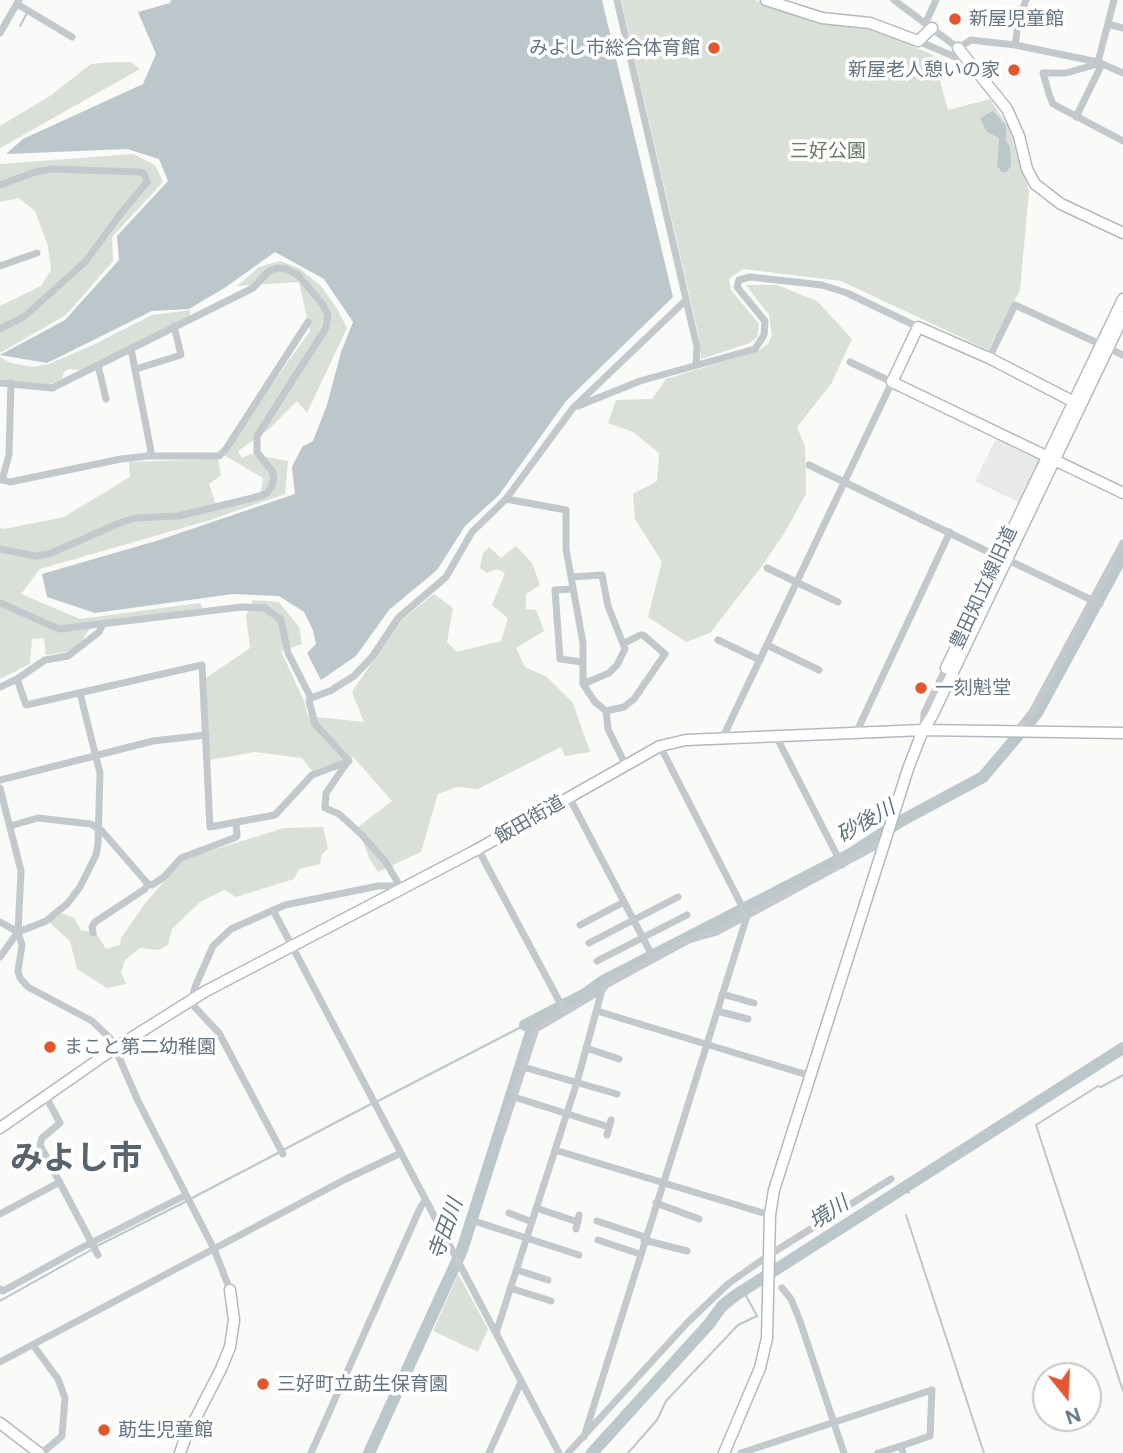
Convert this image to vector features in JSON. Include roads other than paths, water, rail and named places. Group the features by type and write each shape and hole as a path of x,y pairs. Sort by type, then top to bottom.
{"street":[{"path":"617,0 697,347 696,365"},
{"path":"766,0 822,18 870,23 968,62"},
{"path":"894,0 958,48 1007,109 1019,136 1027,169 1041,189 1061,204 1123,233"},
{"path":"918,41 929,25 936,0"},
{"path":"1015,45 1019,19 1026,0"},
{"path":"1076,117 1100,63 1114,0"},
{"path":"0,33 18,2 72,37"},
{"path":"1108,24 1123,28"},
{"path":"958,48 971,40 1015,45 1100,63 1123,73"},
{"path":"1100,63 1066,73 1043,73 1053,104 1123,141"},
{"path":"0,186 51,169 140,172 144,174 147,182 86,261 25,316 0,329"},
{"path":"0,266 37,253"},
{"path":"0,383 52,388 253,288 269,271 277,268 288,269 298,275 328,315 326,328 257,436 257,452 273,473 270,489 261,496 178,516 136,518 49,554 35,556 0,549"},
{"path":"573,408 640,381 755,349 764,335 765,321 737,287 739,280 750,277 822,285 847,293 989,358 1074,402"},
{"name":"豊田知立線旧道","path":"923,730 932,716 1003,558 1105,346 1123,299"},
{"path":"311,698 330,691 354,676 372,657 398,618 446,577 472,532 506,499 573,408 686,300"},
{"path":"989,358 1015,304 1123,355"},
{"name":"豊田知立線旧道","path":"1051,458 1074,402 1123,317"},
{"path":"11,383 9,455 1,480 10,482 121,459 148,456 216,456 223,453 308,322"},
{"path":"136,369 181,355 174,326"},
{"path":"722,739 918,327"},
{"path":"131,349 151,451 148,456"},
{"path":"850,362 1123,493"},
{"path":"99,365 106,399"},
{"path":"809,465 1097,603"},
{"path":"506,499 566,510 566,549 583,643 583,684 595,702 606,711 608,729 625,764"},
{"path":"856,733 950,532"},
{"path":"1020,733 1097,603 1123,543"},
{"name":"豊田知立線旧道","path":"923,730 924,713 1003,558"},
{"path":"767,568 838,602"},
{"path":"572,577 601,575 608,606 625,649 617,665 598,679 583,684"},
{"path":"573,589 555,590 560,659 582,662"},
{"path":"0,603 59,629 243,607 265,608 281,620 288,653 311,698 309,701 315,724 349,761"},
{"path":"0,687 45,660 68,656 99,632 103,624"},
{"path":"606,711 624,707 634,699 665,656 643,635 623,644"},
{"path":"718,640 760,660"},
{"path":"767,645 819,670"},
{"path":"17,679 26,705 202,665 210,827 279,813 312,775 349,761"},
{"path":"0,957 18,932 46,921 74,895 96,855 100,773 80,693"},
{"path":"724,1453 762,1362 767,1338 770,1215 782,1163 885,838 923,730"},
{"name":"飯田街道","path":"0,1128 191,1000 478,849 660,746 686,740 923,730 1123,733"},
{"path":"0,780 153,741 206,735"},
{"path":"777,738 841,863"},
{"path":"584,1437 747,915 660,746"},
{"path":"349,761 326,793 325,807 339,814 362,835 385,861 401,888"},
{"path":"0,788 21,871 18,932 22,945 18,971 22,981 105,1031 116,1048 138,1101 214,1249 230,1290 234,1320 230,1348 180,1453"},
{"path":"569,797 654,958"},
{"path":"10,826 38,818 91,824 98,828 148,884 152,885 164,877 181,858 237,836 236,823"},
{"path":"496,1334 577,1082 602,990 606,985 654,958 689,940 717,932 885,838"},
{"path":"478,849 562,1008"},
{"path":"93,933 95,922 145,889 148,884"},
{"path":"283,1154 219,1033 191,1000 213,946 231,929 273,910 316,898 378,886 401,888"},
{"path":"590,943 678,897"},
{"path":"580,925 624,902"},
{"path":"273,910 559,1453"},
{"path":"597,961 687,915"},
{"path":"0,922 18,932"},
{"path":"502,1133 536,1029 562,1008 602,990"},
{"path":"722,994 754,1003"},
{"path":"597,1011 811,1076"},
{"path":"717,1011 748,1019"},
{"path":"586,1048 619,1059"},
{"path":"523,1067 617,1094"},
{"path":"46,1097 60,1123 41,1139 40,1143 98,1254"},
{"path":"514,1097 609,1127"},
{"path":"555,1150 770,1215"},
{"path":"0,1362 401,1153"},
{"path":"568,1453 707,1302 769,1255 891,1180"},
{"path":"0,1214 60,1182"},
{"path":"0,1289 3,1291 186,1195"},
{"path":"311,1453 426,1200"},
{"path":"656,1203 699,1219"},
{"path":"536,1208 578,1222"},
{"path":"509,1213 532,1222"},
{"path":"597,1221 687,1251"},
{"path":"474,1222 579,1255"},
{"path":"598,1240 640,1254"},
{"path":"516,1269 548,1280"},
{"path":"782,1288 791,1299 800,1321 844,1453"},
{"path":"510,1289 551,1301"},
{"path":"0,1423 41,1453 62,1436 65,1398 58,1379 33,1345"},
{"path":"489,1453 521,1382"},
{"path":"741,1453 932,1390 930,1436 902,1449 878,1453"}],"waterway":[{"path":"20,26 27,13"},
{"name":"砂後川","path":"535,1020 585,994 603,981 852,853 901,821 983,777 1037,713 1123,555"},
{"name":"寺田川","path":"369,1453 462,1250 535,1020 525,1025"},
{"path":"378,1101 525,1025"},
{"name":"境川","path":"592,1453 709,1324 722,1306 736,1295 1123,1048"},
{"path":"1123,1075 1101,1087 1098,1086 1036,1125 1123,1391"},
{"path":"285,1149 373,1103"},
{"path":"192,1198 280,1152"},
{"name":"境川","path":"905,1187 909,1193"},
{"path":"95,1247 187,1201"},
{"path":"906,1215 984,1453"},
{"path":"0,1301 91,1250"},
{"path":"628,1453 657,1420 666,1401 738,1325 757,1316 743,1290"}],"place":[{"name":"新屋児童館","path":"955,19"},
{"name":"みよし市総合体育館","path":"714,48"},
{"name":"新屋老人憩いの家","path":"1014,70"},
{"name":"一刻魁堂","path":"921,688"},
{"name":"まこと第二幼稚園","path":"50,1047"},
{"name":"三好町立莇生保育園","path":"263,1384"},
{"name":"莇生児童館","path":"104,1430"}],"district":[{"name":"みよし市","path":"76,1159"}],"park label":[{"name":"三好公園","path":"828,151"}]}
